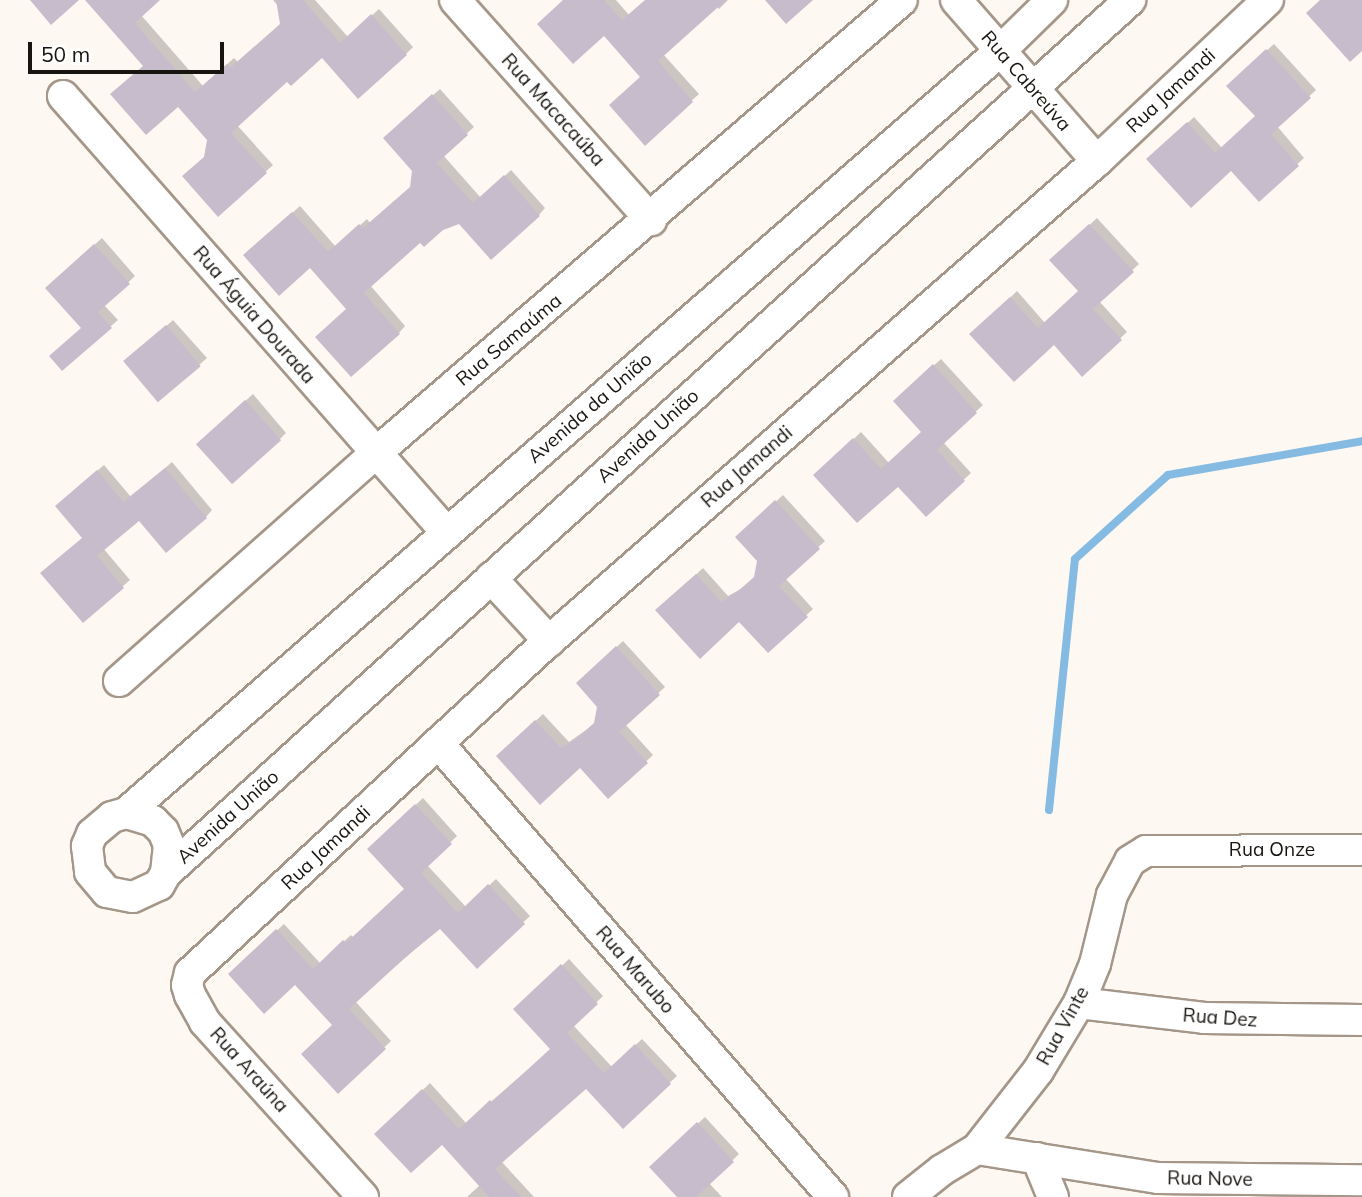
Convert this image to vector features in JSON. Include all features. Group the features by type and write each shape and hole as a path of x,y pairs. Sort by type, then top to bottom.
{"street":[{"name":"Rua Macacaúba","path":"456,0 651,220"},
{"name":"Rua Samaúma","path":"118,681 376,453 651,220 902,0"},
{"name":"Rua Cabreúva","path":"956,0 1097,161"},
{"name":"Avenida da União","path":"166,873 159,885 133,898 119,897 97,883 87,859 92,834 112,817 126,813 1000,51 1052,0"},
{"name":"Avenida União","path":"166,873 1130,0"},
{"name":"Rua Jamandi","path":"229,939 549,641 1097,161 1268,0"},
{"name":"Rua Águia Dourada","path":"63,96 447,533"},
{"path":"491,578 549,641"},
{"name":"Rua Marubo","path":"438,743 833,1197"},
{"path":"126,813 153,821 163,831 169,852 166,873"},
{"name":"Rua Onze","path":"1181,851 1362,850"},
{"name":"Rua Vinte","path":"908,1197 942,1170 976,1149 1038,1071 1079,1003 1095,964 1112,895 1130,860 1146,851 1181,851"},
{"name":"Rua Araúna","path":"229,939 190,973 187,985 190,995 216,1034 363,1197"},
{"name":"Rua Dez","path":"1079,1003 1203,1018 1362,1020"},
{"name":"Rua Nove","path":"976,1149 1037,1158 1188,1189 1362,1180"},
{"path":"1037,1158 1053,1197"}],"building":[{"path":"30,0 79,0 51,25"},
{"path":"85,0 160,0 135,23 195,92 227,64 230,68 280,24 276,0 303,0 340,43 371,14 407,55 358,99 322,58 291,86 287,82 231,133 267,173 218,217 182,176 204,157 207,140 178,107 146,135 110,94 143,66"},
{"path":"563,0 604,0 622,20 645,0 726,0 658,61 693,102 645,146 609,105 640,77 604,36 573,64 537,24"},
{"path":"765,0 813,0 786,24"},
{"path":"1320,0 1362,0 1362,51 1350,62 1306,13"},
{"path":"1266,49 1311,98 1271,134 1299,166 1259,202 1231,171 1191,208 1146,159 1187,122 1215,153 1255,116 1226,86"},
{"path":"432,94 468,135 437,163 473,203 504,175 540,216 491,260 459,224 443,230 424,247 420,243 364,293 400,334 351,377 315,337 346,309 310,268 279,296 243,255 292,212 328,252 359,224 363,228 410,187 412,171 383,138"},
{"path":"1089,224 1134,272 1093,309 1122,340 1082,377 1054,345 1014,382 969,334 1010,297 1038,328 1078,291 1049,260"},
{"path":"94,244 130,284 98,312 112,328 62,371 49,356 81,328 45,288"},
{"path":"166,325 201,366 158,402 123,361"},
{"path":"933,364 977,413 937,450 965,481 926,517 898,487 857,523 813,475 853,438 881,469 921,432 893,401"},
{"path":"245,400 281,440 232,484 196,444"},
{"path":"165,468 207,518 166,553 139,521 97,556 124,588 83,623 40,573 82,538 55,506 97,470 123,502"},
{"path":"775,500 820,549 779,586 808,617 768,653 739,622 700,659 655,610 696,574 721,602 754,577 757,561 735,537"},
{"path":"616,646 660,695 619,732 648,763 608,799 580,768 540,805 496,756 535,720 561,748 594,723 597,707 576,683"},
{"path":"415,804 452,844 421,873 458,913 488,884 525,924 477,969 440,929 408,955 349,1009 386,1049 338,1094 301,1054 332,1025 295,985 264,1014 228,974 276,929 313,969 343,940 346,943 404,889 367,849"},
{"path":"561,964 598,1004 567,1033 604,1073 635,1044 671,1084 623,1129 586,1089 495,1169 521,1197 489,1197 442,1145 411,1173 374,1134 422,1089 459,1129 490,1100 492,1102 550,1049 513,1009"},
{"path":"697,1122 734,1162 696,1197 677,1197 649,1167"}],"waterway":[{"path":"1049,810 1075,559 1168,475 1362,441"}]}
